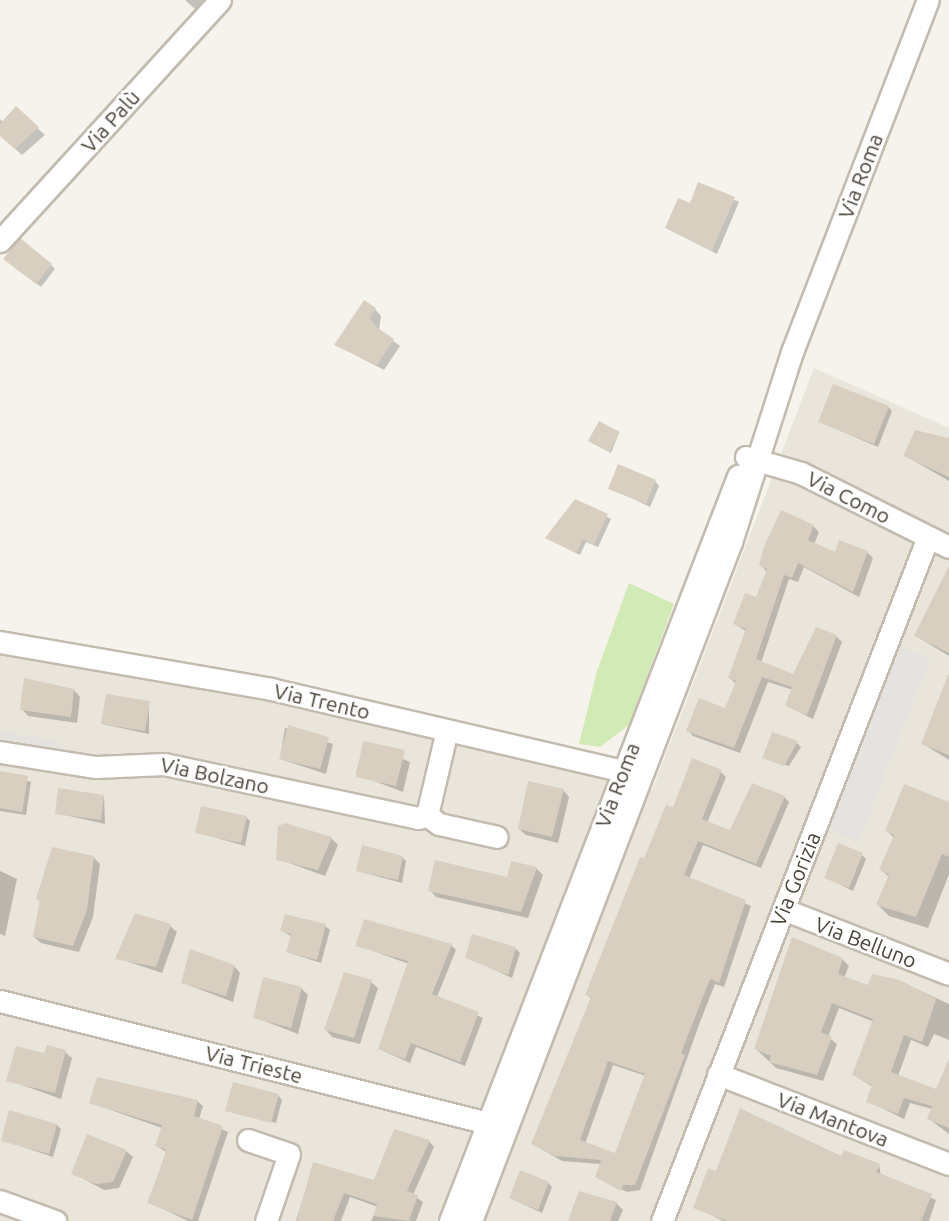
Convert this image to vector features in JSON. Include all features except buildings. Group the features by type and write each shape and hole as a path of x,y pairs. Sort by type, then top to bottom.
{"street":[{"name":"Via Palù","path":"0,241 220,0"},
{"name":"Via Roma","path":"450,1221 497,1124 928,0"},
{"name":"Via Como","path":"752,457 949,547"},
{"name":"Via Gorizia","path":"662,1221 928,537"},
{"name":"Via Trento","path":"0,642 271,689 632,772"},
{"path":"427,815 447,730"},
{"name":"Via Bolzano","path":"0,752 96,767 164,764 418,818 427,815 439,824 497,837"},
{"name":"Via Belluno","path":"783,909 949,974"},
{"name":"Via Trieste","path":"0,1001 497,1124"},
{"name":"Via Mantova","path":"718,1074 949,1164"},
{"name":"Via Roma","path":"471,1221 497,1124"},
{"path":"248,1140 290,1154 266,1221"},
{"path":"0,1201 55,1221"}],"shaded area":[{"path":"814,368 949,428 949,1221 0,1221 0,651 268,697 564,760 652,790"},
{"path":"900,647 930,659 859,841 828,829"},
{"path":"0,731 58,741 67,754 0,743"}],"green space":[{"path":"629,583 674,604 629,725 600,747 579,744 597,671"}]}
